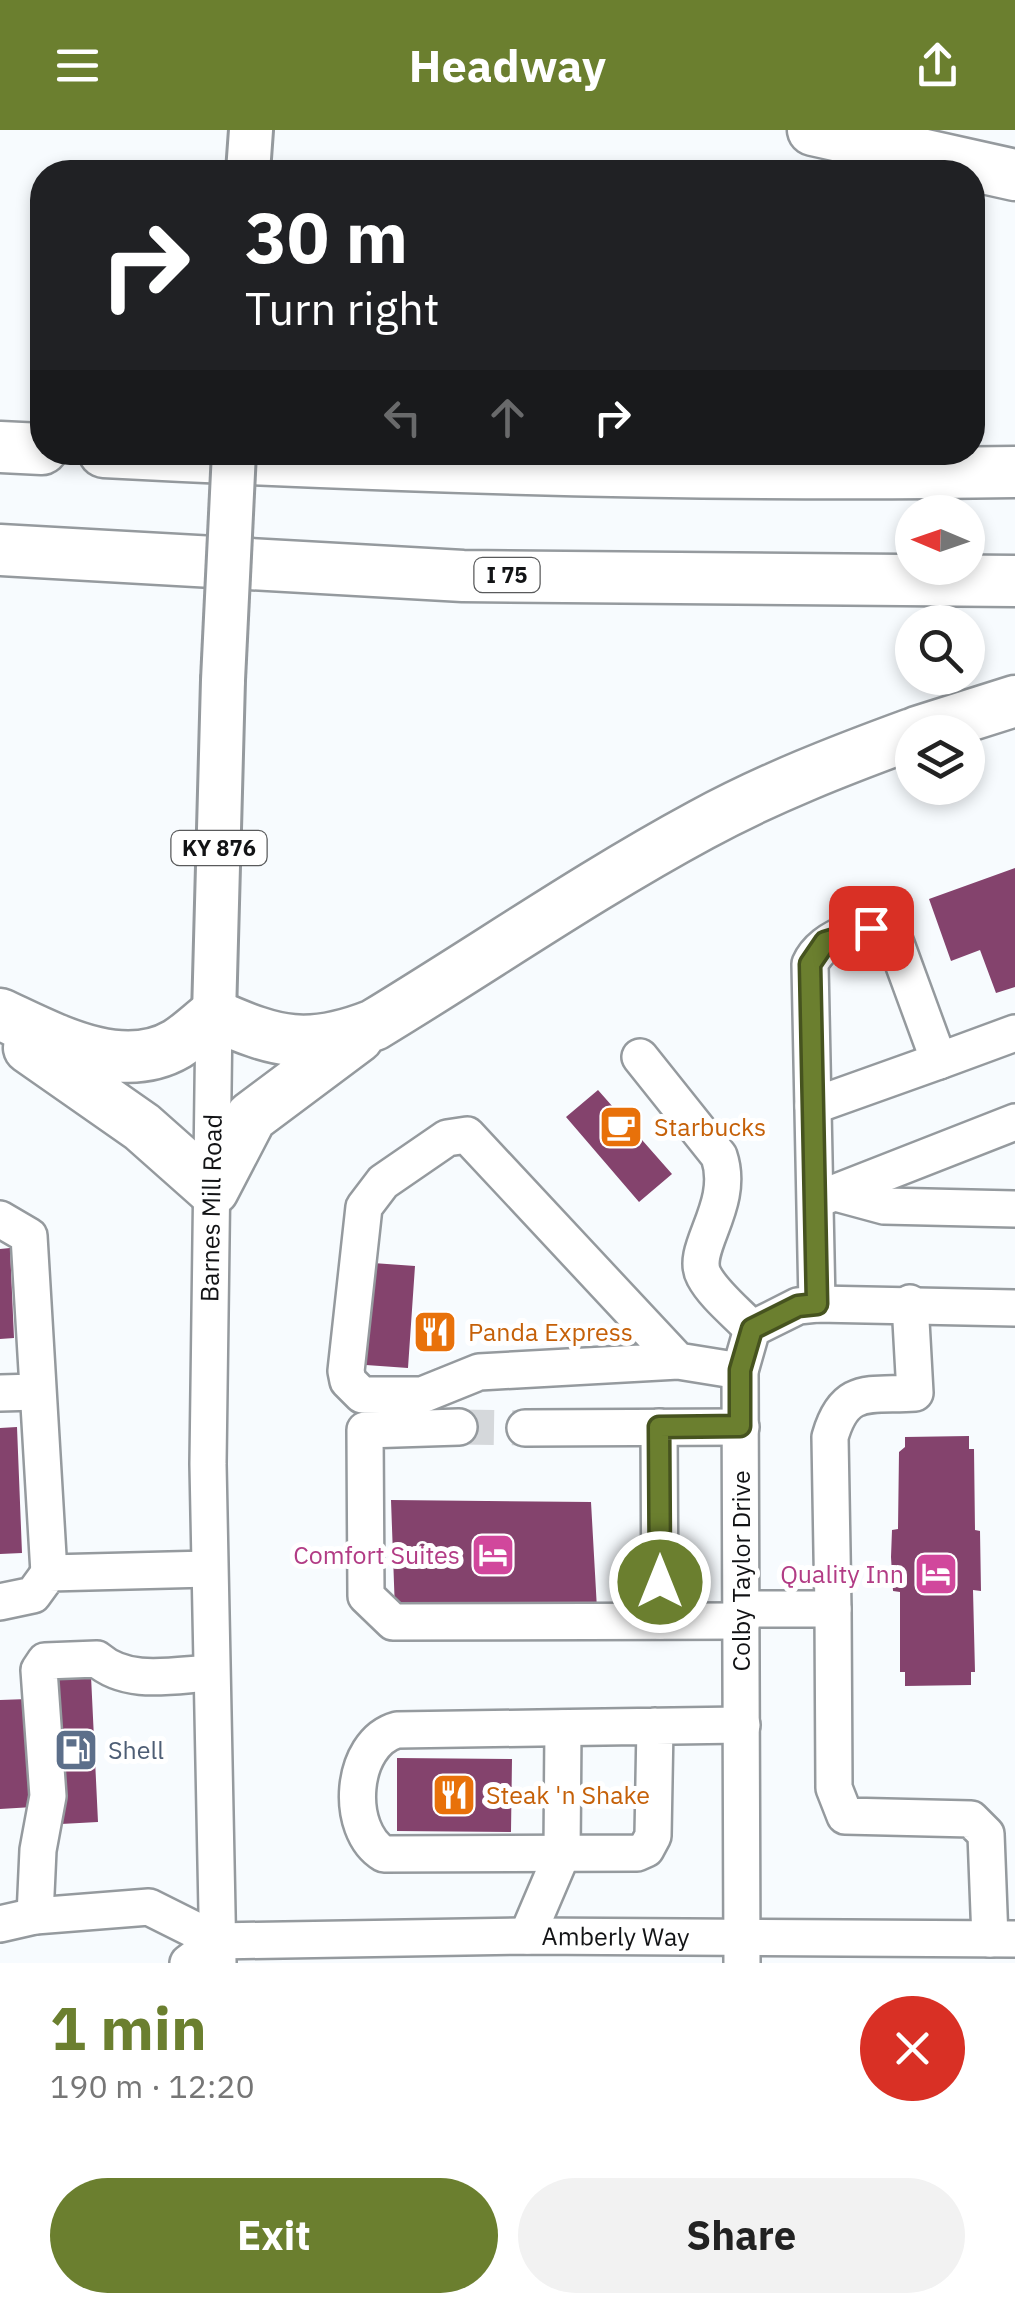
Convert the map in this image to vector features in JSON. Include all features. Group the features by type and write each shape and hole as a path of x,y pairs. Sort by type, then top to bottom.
{"highway":[{"path":"814,130 945,160"},
{"path":"985,169 1015,176"},
{"path":"0,447 30,449"},
{"path":"367,465 468,470 1015,472"},
{"name":"I 75","path":"0,550 463,576 1015,582"},
{"path":"971,715 1015,701"},
{"path":"0,1028 142,1126 212,1190 251,1116 374,1024 706,822 778,787 895,741"},
{"path":"0,1014 106,1056 130,1057 177,1044 214,1015 262,1037 297,1043 337,1039 374,1024"}],"main road":[{"path":"249,160 251,130"},
{"name":"Barnes Mill Road","path":"214,1015 233,465"}],"street":[{"path":"817,1304 826,1196 813,1106 810,964 825,942 871,928 885,931 894,941 939,1061"},
{"name":"Barnes Mill Road","path":"214,1015 209,1569 218,1952"},
{"path":"813,1106 1015,1033"},
{"path":"640,1058 719,1156 725,1175 724,1196 700,1263 704,1277 752,1329 798,1306 817,1304 1015,1308"},
{"path":"826,1196 1015,1122"},
{"path":"678,1361 467,1135 446,1138 383,1182 364,1208 346,1371 348,1382 362,1394 422,1395 479,1372 678,1361 740,1370"},
{"path":"826,1196 884,1206 1015,1209"},
{"path":"0,1219 28,1236 49,1574 33,1595 0,1602"},
{"path":"910,1303 915,1394 852,1397 838,1410 830,1437 834,1788 845,1816 971,1819 986,1834 1002,1939"},
{"name":"Colby Taylor Drive","path":"742,1950 740,1370 752,1329"},
{"path":"0,1393 38,1392"},
{"path":"525,1428 740,1426"},
{"path":"459,1427 365,1430 366,1596 393,1622 660,1621 833,1610"},
{"path":"659,1427 660,1621"},
{"path":"49,1574 209,1569"},
{"path":"35,1916 38,1850 48,1796 39,1670 45,1660 97,1659 110,1670 136,1677 211,1672"},
{"path":"655,1726 653,1836 646,1849 562,1854 384,1854 362,1827 359,1790 365,1756 381,1734 397,1730 563,1728 655,1726 742,1725"},
{"path":"527,1936 562,1854 563,1728"},
{"path":"0,1924 35,1916 148,1907 218,1952"},
{"name":"Amberly Way","path":"218,1952 486,1949 527,1936 742,1950 847,1951 1002,1939"},
{"path":"188,1963 218,1952"}],"building":[{"path":"1015,868 1015,987 996,993 980,950 951,961 929,899"},
{"path":"598,1090 672,1174 639,1202 566,1117"},
{"path":"10,1248 14,1338 0,1339 0,1249"},
{"path":"373,1263 415,1266 408,1368 366,1365"},
{"path":"17,1427 22,1553 0,1554 0,1428"},
{"name":"Quality Inn","path":"969,1436 969,1449 974,1449 975,1530 980,1531 981,1591 973,1590 975,1672 971,1672 971,1685 905,1686 905,1672 900,1672 900,1592 893,1591 891,1557 892,1530 898,1529 899,1452 905,1447 905,1437"},
{"name":"Comfort Suites","path":"391,1500 591,1502 597,1609 395,1611"},
{"name":"Shell","path":"91,1676 98,1822 61,1824 53,1678"},
{"path":"28,1699 33,1807 0,1809 0,1700"},
{"name":"Steak 'n Shake","path":"397,1758 512,1759 511,1832 397,1831"}],"tunnel":[{"path":"459,1427 525,1428"}],"place":[{"name":"Starbucks","path":"621,1127"},
{"name":"Panda Express","path":"435,1332"},
{"name":"Comfort Suites","path":"493,1555"},
{"name":"Quality Inn","path":"936,1574"},
{"name":"Shell","path":"76,1750"},
{"name":"Steak 'n Shake","path":"454,1795"}],"route":[{"path":"660,1582 659,1427 740,1426 740,1370 752,1329 774,1315 817,1304 810,964 825,942 871,928"}]}
